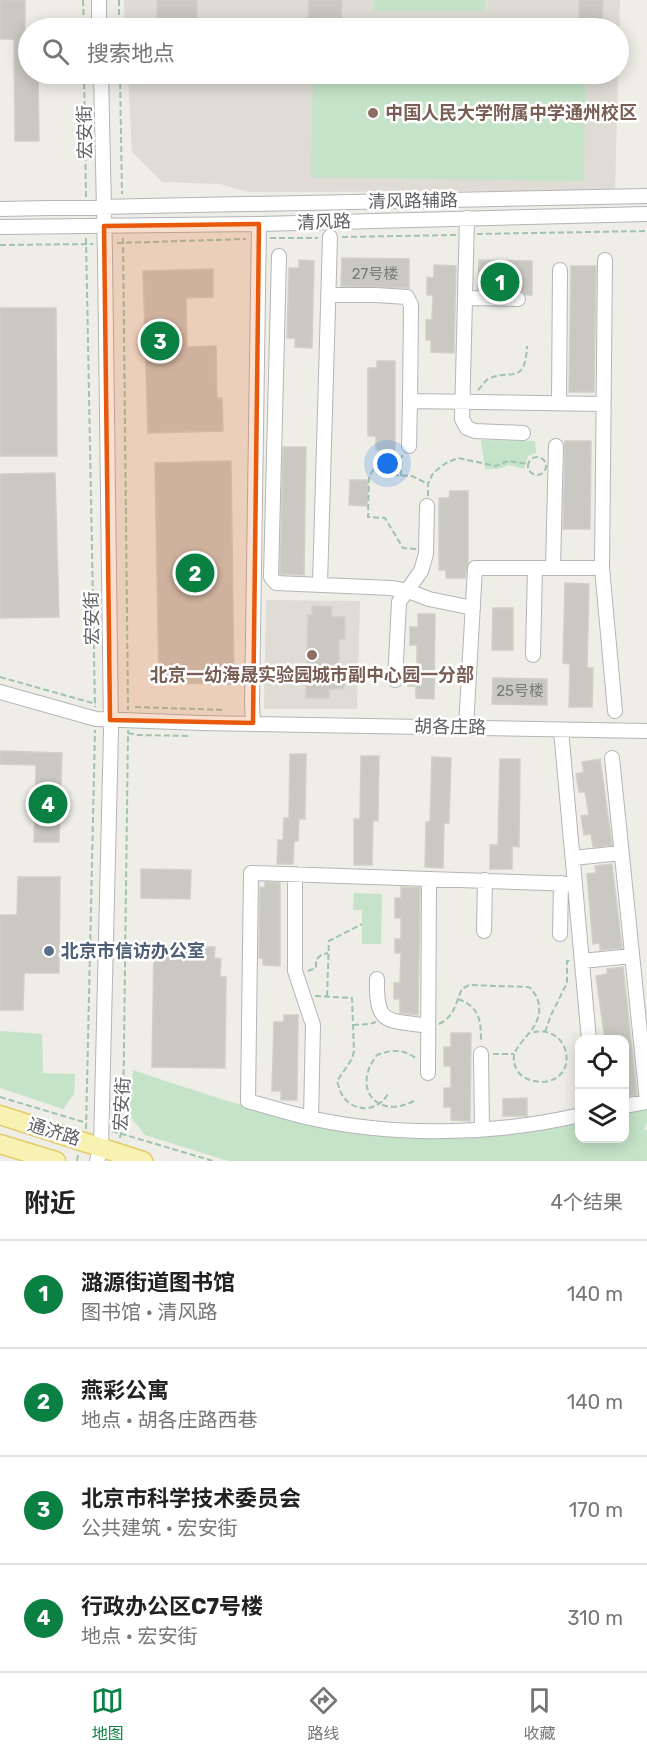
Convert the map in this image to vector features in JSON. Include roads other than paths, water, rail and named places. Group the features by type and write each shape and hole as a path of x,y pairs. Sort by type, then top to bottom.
{"main road":[{"name":"通济路","path":"0,1115 82,1141 104,1153 142,1161"},
{"name":"通济路","path":"0,1144 56,1161"}],"street":[{"path":"99,0 99,18"},
{"name":"宏安街","path":"100,84 104,207 110,713 104,1153"},
{"name":"清风路辅路","path":"0,210 647,196"},
{"name":"清风路","path":"0,227 259,225 647,214"},
{"path":"467,218 466,298 470,401 462,419 467,428 475,431 522,433"},
{"path":"253,723 259,225"},
{"path":"320,584 330,237"},
{"path":"279,256 271,577 276,583 408,591 429,599 473,608"},
{"path":"605,260 602,568 615,711"},
{"path":"559,402 560,270"},
{"path":"328,295 407,297 411,304 409,446"},
{"path":"466,298 518,299"},
{"path":"410,401 603,404"},
{"path":"554,568 556,446"},
{"path":"395,681 399,602 421,571 426,544 428,506"},
{"path":"466,728 475,568 602,568"},
{"path":"533,655 535,568"},
{"name":"胡各庄路","path":"0,692 96,719 110,713 253,723 647,731"},
{"path":"560,934 573,858 561,729"},
{"path":"612,758 647,1101 629,1105"},
{"path":"573,858 621,853"},
{"path":"568,883 251,873 248,1101 311,1118 355,1125 416,1130 506,1128 575,1117"},
{"path":"295,874 295,971 313,1025 311,1118"},
{"path":"428,1073 429,879"},
{"path":"484,931 485,880"},
{"path":"568,883 582,961 589,1035"},
{"path":"582,961 632,956"},
{"path":"377,979 376,1003 381,1014 390,1020 428,1026"},
{"path":"481,1054 482,1129"}],"place":[{"name":"中国人民大学附属中学通州校区","path":"373,113"},
{"name":"潞源街道图书馆","path":"500,282"},
{"name":"北京市科学技术委员会","path":"160,341"},
{"name":"燕彩公寓","path":"195,573"},
{"name":"北京一幼海晟实验园城市副中心园一分部","path":"312,655"},
{"name":"行政办公区C7号楼","path":"48,804"},
{"name":"北京市信访办公室","path":"49,951"}]}
